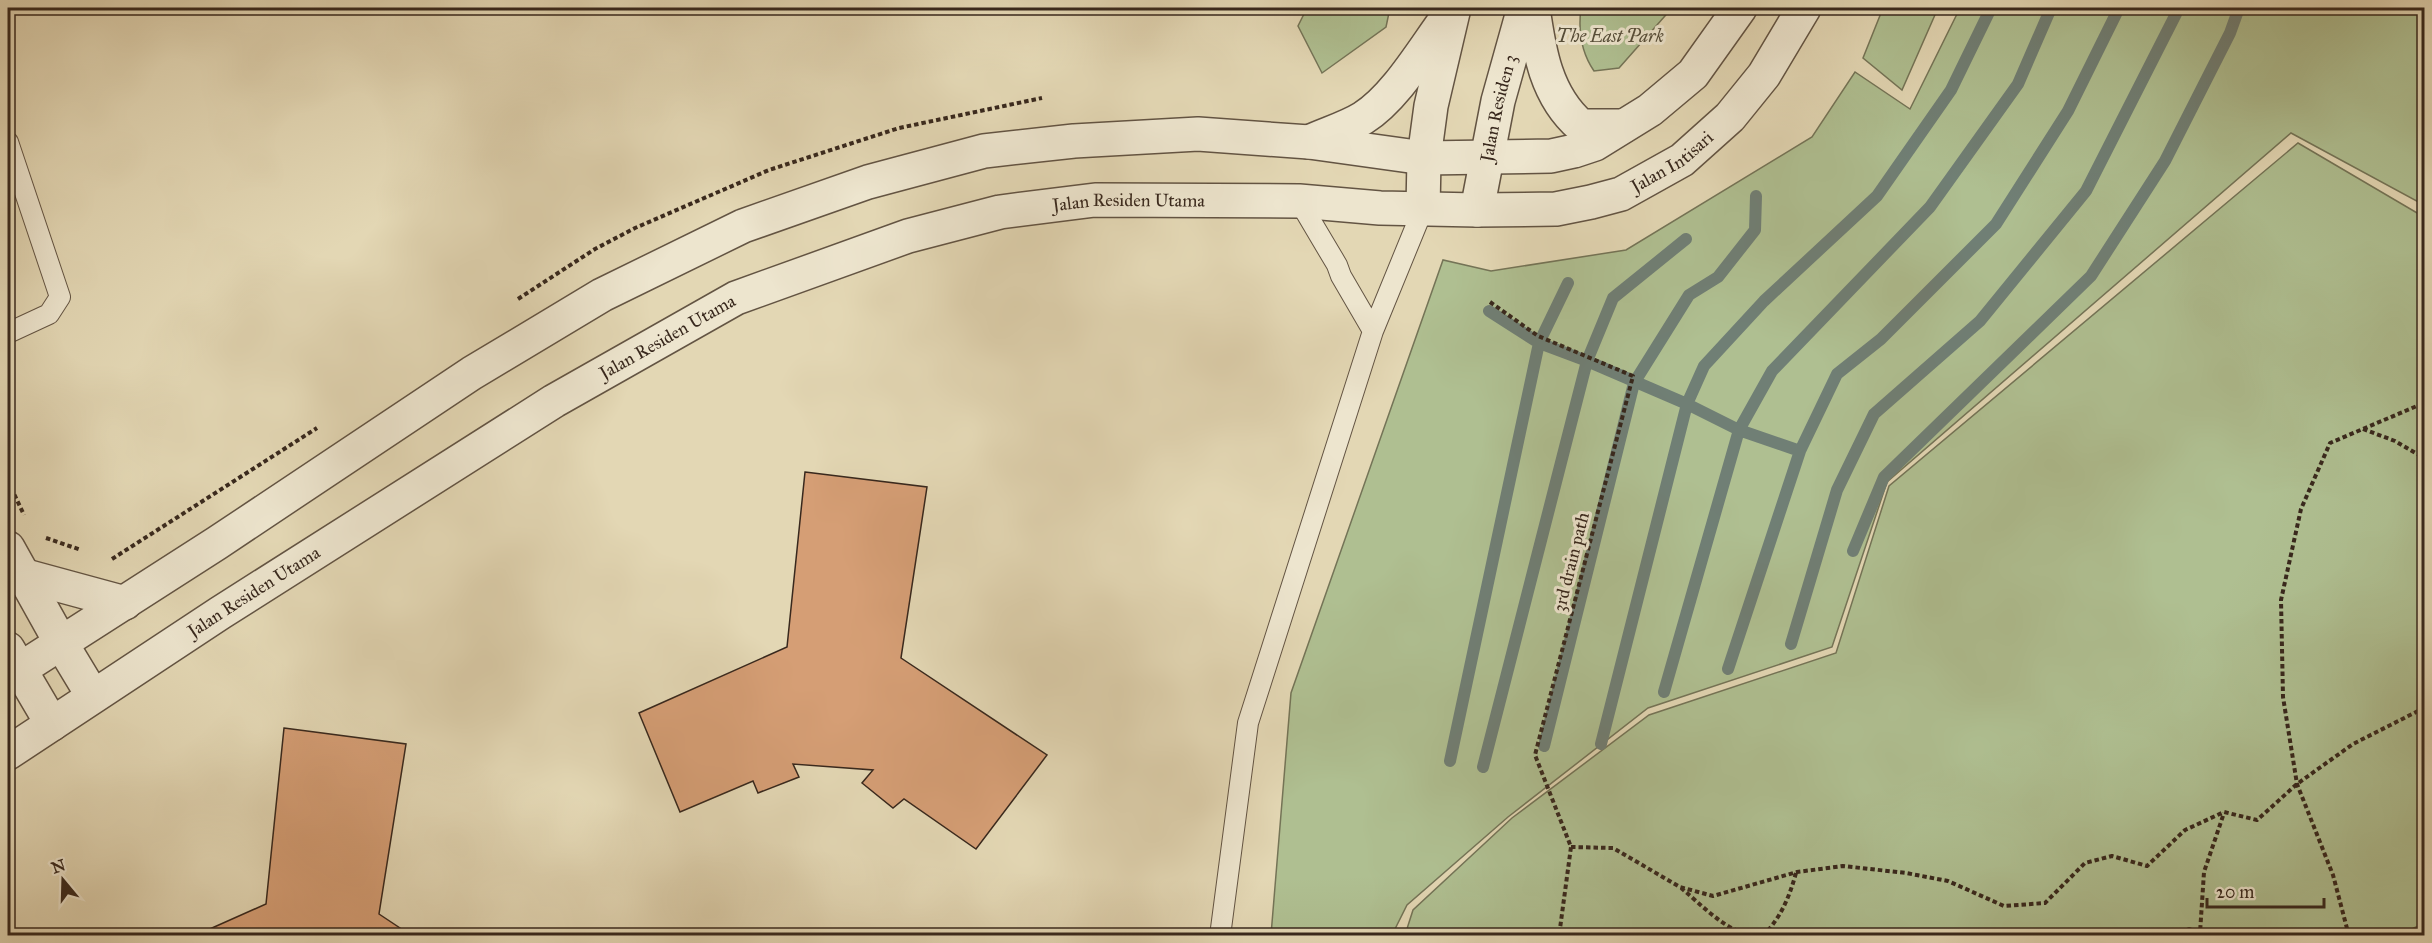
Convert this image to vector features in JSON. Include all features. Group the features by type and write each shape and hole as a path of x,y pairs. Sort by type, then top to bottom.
{"street":[{"path":"1309,142 1362,119 1377,108 1398,84 1454,8"},
{"path":"1423,209 1424,158 1431,106 1454,8"},
{"name":"Jalan Residen 3","path":"1477,210 1498,101 1524,8"},
{"path":"1533,8 1538,42 1553,91 1570,117 1581,126 1624,126"},
{"path":"52,723 11,665 60,643 125,603 472,373 602,295 743,226 868,182 984,151 1074,141 1198,134 1309,142 1424,158 1551,156 1575,151 1595,144 1650,110 1694,74 1740,8"},
{"name":"Jalan Intisari","path":"1423,209 1556,209 1621,194 1682,160 1730,117 1764,75 1804,8"},
{"name":"Jalan Residen Utama","path":"8,753 93,696 554,401 736,298 908,236 1000,212 1095,200 1299,201 1423,209"},
{"path":"15,561 125,603"},
{"path":"15,561 60,643 93,696"}],"lane":[{"path":"8,142 60,297 49,314 8,333"},
{"path":"1299,201 1373,331"},
{"path":"1220,936 1248,723 1373,331 1423,209"}],"path":[{"name":"3rd drain path","path":"1490,302 1538,336 1633,376 1535,755 1571,847"},
{"path":"2349,936 2333,875 2297,784 2283,697 2282,600 2301,509 2331,443 2424,403"},
{"path":"2363,429 2395,441 2424,458"},
{"path":"1680,887 1713,896 1797,872 1843,866 1948,880 2004,906 2045,903 2085,863 2112,856 2147,866 2185,830 2224,812 2257,820 2297,784 2353,744 2424,708"},
{"path":"2173,936 2189,929 2200,933 2204,872 2224,812"},
{"path":"1559,936 1571,847 1613,848 1680,887 1743,934 1755,936"},
{"path":"1763,936 1776,922 1787,904 1797,872"},
{"path":"2189,929 2197,936"}],"green space":[{"path":"1307,8 1390,8 1386,27 1322,73 1298,26"},
{"name":"The East Park","path":"1581,8 1672,8 1619,68 1594,71 1586,56 1582,41"},
{"path":"1883,8 1938,8 1902,90 1863,58"},
{"path":"1960,8 2424,8 2424,205 2291,133 1887,482 1832,647 1648,708 1508,817 1407,905 1392,935 1271,935 1291,693 1443,260 1491,271 1626,250 1812,137 1855,72 1910,109"},
{"path":"2298,143 2424,217 2424,923 2398,936 1405,935 1413,910 1512,818 1649,715 1836,653 1889,486"}],"building":[{"path":"805,472 927,487 901,658 1047,755 976,849 904,799 893,808 862,783 873,770 793,764 799,777 758,793 753,781 680,812 639,713 787,647"},
{"path":"284,728 406,744 379,914 412,936 194,936 266,904"}],"waterway":[{"path":"1601,744 1687,404 1704,366 1764,301 1877,196 1951,90 1991,8"},
{"path":"1664,692 1739,430 1772,371 1930,207 2018,84 2051,8"},
{"path":"1728,669 1800,451 1837,374 1881,339 1996,224 2068,111 2119,8"},
{"path":"1791,644 1837,490 1874,414 1980,321 2086,191 2179,8"},
{"path":"1853,551 1884,477 2091,276 2165,161 2230,33 2239,8"},
{"path":"1544,746 1634,383 1689,295 1718,277 1755,230 1756,196"},
{"path":"1483,767 1587,361 1613,298 1686,239"},
{"path":"1450,761 1539,343 1568,283"},
{"path":"1489,311 1539,343 1687,404 1739,430 1800,451"}]}
